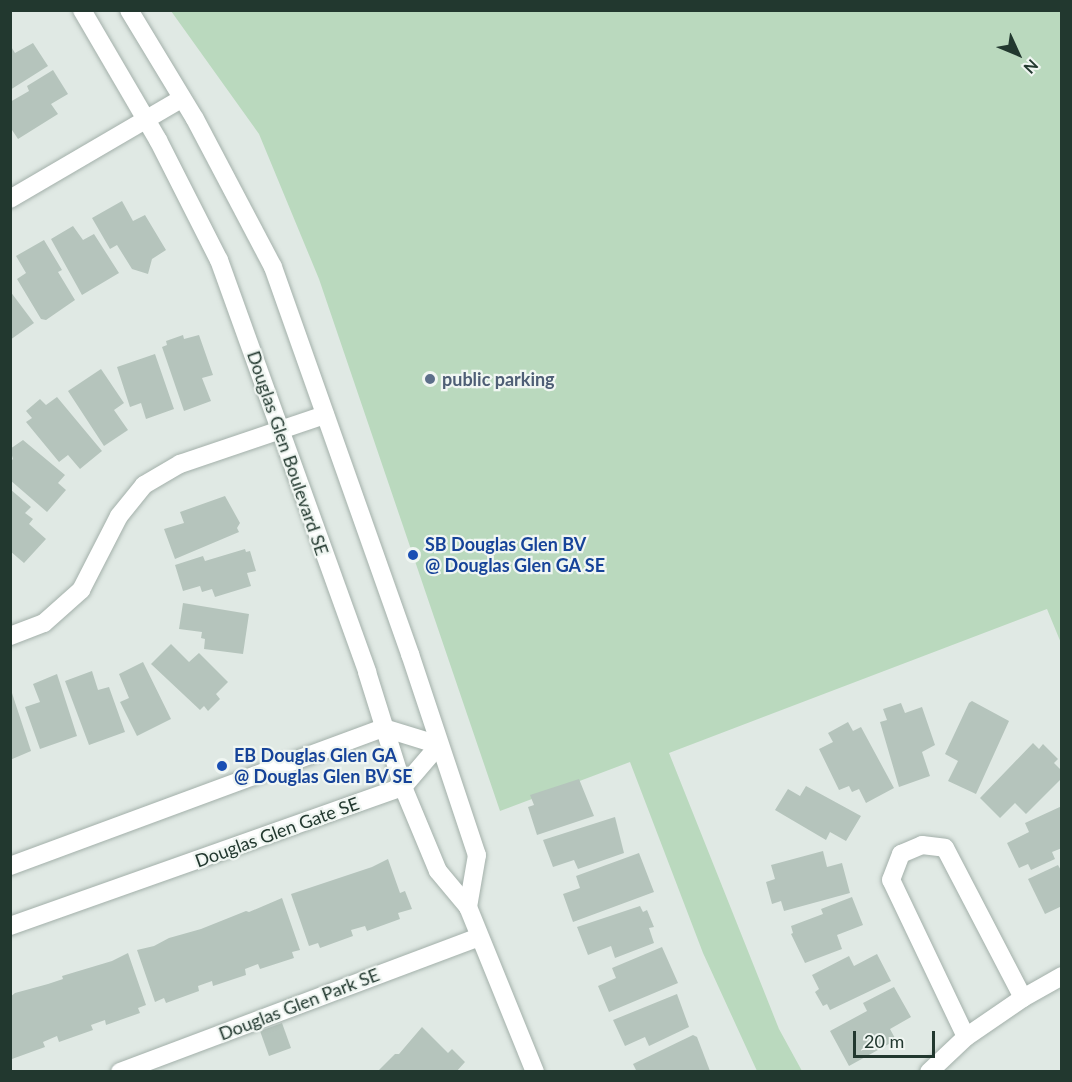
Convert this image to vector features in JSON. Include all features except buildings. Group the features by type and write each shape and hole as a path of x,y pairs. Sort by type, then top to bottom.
{"street":[{"name":"Douglas Glen Boulevard SE","path":"82,10 147,121 219,260 281,428 403,787 438,871 468,907 535,1071"},
{"name":"Douglas Glen Boulevard SE","path":"129,10 195,119 273,267 406,643 477,855 468,907"},
{"path":"10,199 147,121 181,99"},
{"path":"10,636 44,623 81,590 119,516 144,485 180,464 325,415"},
{"path":"10,866 384,728 439,745"},
{"name":"Douglas Glen Gate SE","path":"10,926 403,787 439,745"},
{"path":"966,1037 891,880 901,854 922,844 945,848 1023,998"},
{"name":"Douglas Glen Park SE","path":"120,1071 479,937"},
{"path":"929,1071 966,1037 1023,998 1062,976"}],"green space":[{"path":"171,11 1061,11 1061,643 1047,609 669,753 779,1029 802,1071 757,1071 703,953 630,762 500,811 319,279 259,134"}],"place":[{"name":"public parking","path":"430,379"},
{"name":"SB Douglas Glen BV @ Douglas Glen GA SE","path":"413,555"},
{"name":"EB Douglas Glen GA @ Douglas Glen BV SE","path":"222,766"}]}
